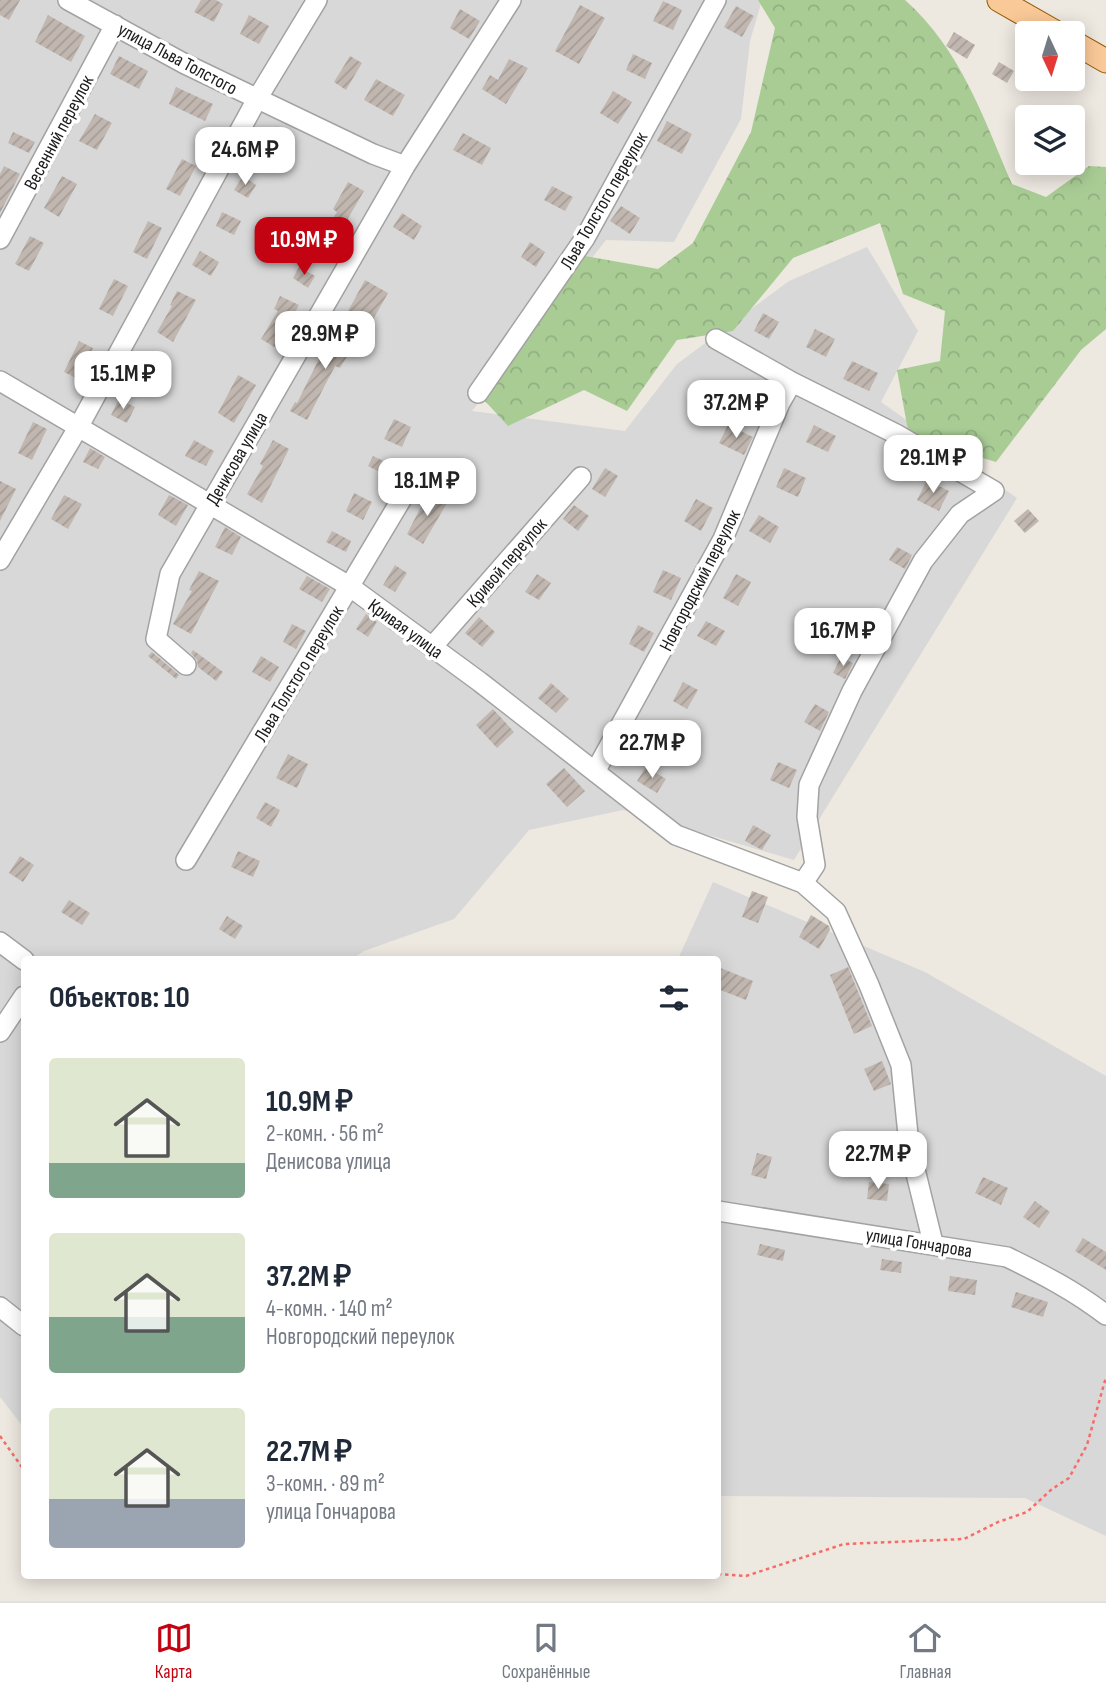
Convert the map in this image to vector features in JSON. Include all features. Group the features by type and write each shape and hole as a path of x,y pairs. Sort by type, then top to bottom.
{"main road":[{"path":"999,0 1036,21"},
{"path":"1085,49 1106,61"}],"street":[{"name":"улица Льва Толстого","path":"68,0 185,64 373,154 405,166"},
{"path":"0,560 79,426 257,99 317,0"},
{"name":"Денисова улица","path":"186,665 156,639 170,574 405,166 511,0"},
{"name":"Льва Толстого переулок","path":"478,393 584,238 716,0"},
{"name":"Весенний переулок","path":"0,239 115,25"},
{"path":"716,339 792,382 896,434 994,491 960,514 923,561 852,691 809,785 807,817 815,865 803,884"},
{"name":"Кривая улица","path":"0,381 349,586 676,835 803,884 836,912 901,1065 909,1145 933,1244"},
{"name":"Новгородский переулок","path":"595,772 723,539 780,403 792,382"},
{"name":"Кривой переулок","path":"432,647 581,477"},
{"name":"Льва Толстого переулок","path":"186,860 410,485"},
{"path":"0,942 21,958"},
{"path":"0,1032 21,1000"},
{"name":"улица Гончарова","path":"721,1211 1007,1257 1086,1299 1106,1315"},
{"path":"0,1307 21,1324"}],"path":[{"path":"721,1574 746,1576 844,1544 964,1539 998,1522 1027,1512 1052,1489 1069,1478 1087,1445 1106,1377"},
{"path":"0,1436 21,1466"}],"shaded area":[{"path":"0,0 762,0 750,41 741,119 674,242 606,240 472,411 625,431 677,364 789,281 867,247 918,331 881,402 1017,498 794,860 623,810 529,830 454,919 356,956 21,956 21,1424 0,1397"},
{"path":"713,882 925,972 1106,1076 1106,1536 1025,1498 721,1496 721,956 679,956"}],"green space":[{"path":"758,0 905,0 941,40 956,63 969,86 1012,184 1046,197 1077,175 1085,175 1085,169 1089,166 1106,167 1106,329 1081,350 996,462 909,436 897,370 940,361 945,311 903,294 880,223 793,258 733,331 677,340 627,411 584,390 508,426 485,401 547,303 585,256 658,269 693,243 751,132 775,28"}],"building":[{"path":"0,0 20,0 9,20 0,15"},
{"path":"201,0 216,0 223,4 214,22 194,12"},
{"path":"663,1 682,10 673,30 653,21"},
{"path":"580,5 605,18 579,64 555,51"},
{"path":"736,6 754,16 742,37 724,27"},
{"path":"460,9 480,21 469,39 450,28"},
{"path":"48,15 85,36 71,62 35,42"},
{"path":"249,15 269,26 259,44 240,34"},
{"path":"954,32 975,45 967,59 946,46"},
{"path":"633,54 652,63 645,79 626,70"},
{"path":"119,56 148,71 139,89 110,74"},
{"path":"350,56 362,63 346,90 334,82"},
{"path":"509,59 528,68 506,104 482,89 490,75 498,80"},
{"path":"999,62 1014,71 1007,83 992,74"},
{"path":"376,79 405,95 393,116 364,100"},
{"path":"176,87 213,104 205,121 169,104"},
{"path":"613,91 632,102 618,124 600,113"},
{"path":"95,114 112,123 97,150 79,141"},
{"path":"667,121 692,134 682,154 657,141"},
{"path":"13,132 35,142 29,153 8,143"},
{"path":"463,133 491,148 482,165 453,150"},
{"path":"264,139 276,145 268,160 256,154"},
{"path":"182,159 196,166 180,196 166,189"},
{"path":"4,166 20,174 0,213 0,174"},
{"path":"62,176 77,184 59,217 44,208"},
{"path":"243,176 256,185 248,198 234,190"},
{"path":"348,182 364,191 332,246 320,239 337,212 333,209"},
{"path":"552,186 573,197 565,211 544,200"},
{"path":"621,206 640,218 630,234 610,221"},
{"path":"222,212 241,221 234,235 216,226"},
{"path":"402,213 422,226 414,240 393,227"},
{"path":"148,221 162,228 147,259 133,252"},
{"path":"30,236 44,243 29,271 15,264"},
{"path":"530,242 545,252 536,267 521,257"},
{"path":"200,251 219,262 211,276 192,265"},
{"path":"299,267 315,276 308,288 293,278"},
{"path":"114,279 128,286 113,316 99,309"},
{"path":"365,280 388,293 370,325 348,311"},
{"path":"177,291 196,300 173,342 157,332"},
{"path":"280,296 299,305 276,348 261,339 278,311 274,309"},
{"path":"763,313 779,322 769,339 754,331"},
{"path":"339,327 359,337 340,368 335,366 307,420 290,411"},
{"path":"815,329 835,339 826,357 806,347"},
{"path":"79,341 93,348 78,379 64,372"},
{"path":"144,355 158,362 151,376 137,369"},
{"path":"852,361 878,373 869,391 843,379"},
{"path":"238,375 256,385 234,423 218,413"},
{"path":"119,399 135,407 127,423 111,415"},
{"path":"394,419 411,427 402,447 384,439"},
{"path":"33,422 47,429 32,460 18,453"},
{"path":"728,425 753,437 744,455 719,443"},
{"path":"814,425 836,436 828,452 806,442"},
{"path":"194,440 214,451 206,466 185,456"},
{"path":"273,440 289,449 262,503 247,494 263,466 260,464"},
{"path":"90,448 105,457 98,469 83,462"},
{"path":"373,456 392,465 387,476 368,466"},
{"path":"605,468 618,476 605,497 592,489"},
{"path":"784,468 806,478 798,497 776,487"},
{"path":"927,480 949,491 939,511 917,500"},
{"path":"0,481 16,489 0,521"},
{"path":"354,493 372,502 363,520 346,511"},
{"path":"428,493 447,503 423,544 407,534"},
{"path":"64,495 82,504 68,529 51,519"},
{"path":"169,495 188,505 176,526 158,515"},
{"path":"696,499 713,508 701,531 684,521"},
{"path":"574,505 589,516 578,531 563,519"},
{"path":"1028,509 1039,521 1025,533 1014,521"},
{"path":"759,515 779,527 770,543 749,531"},
{"path":"225,527 241,537 232,555 215,547"},
{"path":"332,531 351,541 346,552 326,542"},
{"path":"897,547 912,555 905,569 889,560"},
{"path":"395,565 407,573 395,592 383,585"},
{"path":"663,570 681,578 671,600 653,592"},
{"path":"199,571 219,581 191,634 173,624 192,591 189,590"},
{"path":"537,574 551,583 539,600 525,592"},
{"path":"736,574 751,582 738,606 723,598"},
{"path":"307,576 330,589 322,602 299,589"},
{"path":"366,614 377,622 368,637 356,629"},
{"path":"479,617 495,632 482,647 465,633"},
{"path":"706,621 725,631 716,646 697,636"},
{"path":"292,624 306,631 296,649 283,642"},
{"path":"638,625 654,633 644,652 629,644"},
{"path":"193,650 223,672 216,681 198,667 197,660 191,653"},
{"path":"152,652 179,675 176,679 148,656"},
{"path":"261,656 279,667 270,682 252,672"},
{"path":"841,657 853,663 845,679 833,673"},
{"path":"683,682 698,690 687,709 673,701"},
{"path":"551,683 569,699 556,713 538,698"},
{"path":"815,704 829,712 820,731 804,722"},
{"path":"493,709 514,732 497,748 476,725"},
{"path":"288,754 308,764 297,788 276,778"},
{"path":"778,762 797,770 789,788 770,780"},
{"path":"646,767 666,779 657,793 637,781"},
{"path":"564,768 585,791 567,807 546,784"},
{"path":"265,802 280,810 271,827 256,818"},
{"path":"753,825 771,835 762,850 745,841"},
{"path":"238,851 260,861 253,877 231,867"},
{"path":"20,856 34,865 23,882 9,873"},
{"path":"752,891 768,897 758,923 742,917"},
{"path":"69,900 90,913 82,925 61,912"},
{"path":"811,915 829,926 830,930 819,949 799,937"},
{"path":"227,916 243,926 235,939 219,929"},
{"path":"848,967 872,1026 854,1034 830,975"},
{"path":"721,968 753,981 746,1000 721,990"},
{"path":"882,1061 891,1084 874,1091 864,1069"},
{"path":"757,1153 772,1157 766,1179 751,1175"},
{"path":"983,1177 1008,1188 1001,1205 975,1193"},
{"path":"869,1182 889,1184 887,1201 867,1199"},
{"path":"1035,1201 1050,1212 1039,1228 1023,1217"},
{"path":"1083,1238 1106,1252 1106,1270 1075,1251"},
{"path":"760,1244 785,1250 783,1261 757,1255"},
{"path":"882,1259 902,1262 901,1273 880,1270"},
{"path":"950,1276 977,1280 975,1295 948,1291"},
{"path":"1016,1292 1048,1302 1043,1317 1011,1307"}]}
